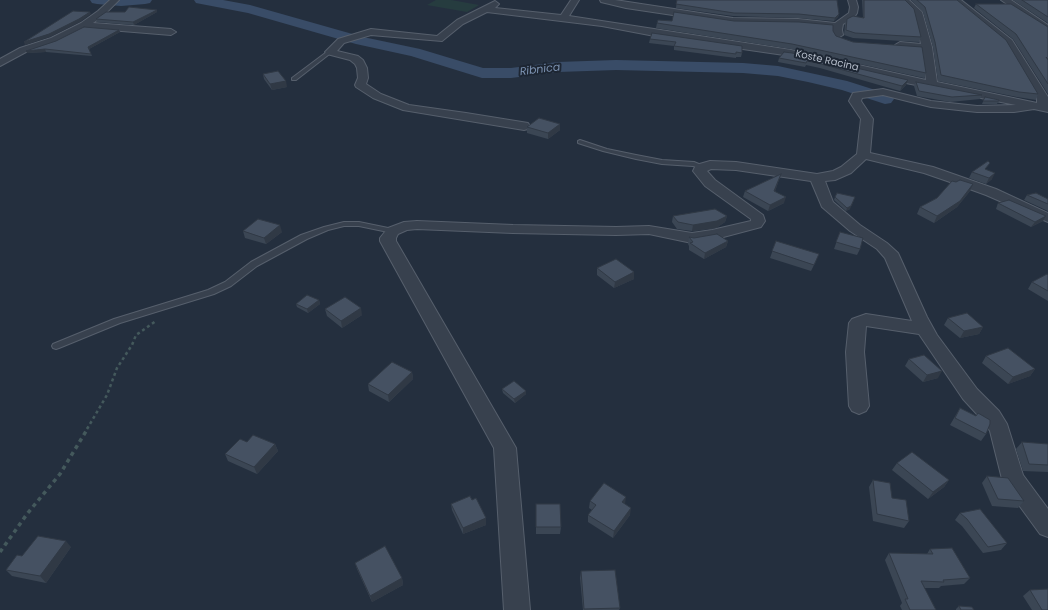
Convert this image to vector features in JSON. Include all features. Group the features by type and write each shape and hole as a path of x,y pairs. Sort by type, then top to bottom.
{"street":[{"path":"330,52 341,41 371,32 439,39 460,22 502,0"},
{"path":"564,17 575,0"},
{"path":"604,0 626,5 733,21 798,22 838,26"},
{"path":"846,41 838,36 838,26 841,21 852,15 854,7 852,0"},
{"path":"904,0 918,12 926,47 932,85"},
{"path":"0,62 26,49 55,40 84,25 101,13 112,2"},
{"path":"959,2 976,4"},
{"path":"517,610 505,448 388,242 388,238 393,231 404,226 649,230 692,238 756,224 758,221 756,215 710,183 700,171 703,167 710,165 736,166 817,178 830,177 846,170 863,155 867,124 866,119 855,101 857,95 876,92 891,94 931,104 961,108 992,110 1041,107 1043,98 1008,42 959,2"},
{"path":"1005,3 1048,29"},
{"name":"Koste Racina","path":"485,9 564,17 806,56 932,85 1041,107"},
{"path":"84,25 171,32"},
{"path":"889,45 926,47"},
{"path":"330,52 354,58 359,62 362,68 363,78 360,85 377,96 407,108 524,126"},
{"path":"0,56 14,55"},
{"path":"863,155 928,170 958,180 991,192 1048,218"},
{"path":"817,178 827,204 855,228 882,246 892,256 918,317 970,394 992,418 1000,430 1013,479 1048,527"},
{"path":"859,406 855,352 858,323 866,320 925,329"}],"lane":[{"path":"294,79 330,52"},
{"path":"580,142 605,150 636,157 662,162 694,164 703,167"},
{"path":"56,346 117,321 169,306 219,289 254,264 304,237 326,228 344,224 359,224 393,231"}],"path":[{"path":"0,552 27,514 60,474 107,395 117,368 132,345 136,334 162,316 169,306"}],"green space":[{"path":"436,0 451,0 479,5 467,12 427,5"}],"building":[{"path":"677,0 837,0 839,14 835,18 799,14 734,13 676,4"},
{"path":"864,0 905,0 914,9 921,37 855,33 846,30 847,19 853,16 864,18"},
{"path":"917,0 957,0 1006,40 1038,94 1019,92 941,75 935,42 925,7"},
{"path":"1022,0 1048,0 1048,17"},
{"path":"976,4 1011,4 1048,27 1048,59 1046,57 1048,60 1048,84 1016,34"},
{"path":"129,7 157,10 133,22 96,19 106,12 125,12"},
{"path":"73,11 90,12 49,34 24,42"},
{"path":"674,12 734,21 799,22 833,25 833,31 836,36 853,42 922,47 926,73 792,44 657,23 658,20 672,21"},
{"path":"84,27 119,30 88,47 91,54 45,49 26,51 56,41"},
{"path":"652,33 742,46 742,53 736,52 736,54 674,46 676,42 650,39"},
{"path":"784,52 908,80 902,86 821,64 779,58"},
{"path":"278,71 286,81 270,84 263,74"},
{"path":"916,82 982,95 952,97 919,91"},
{"path":"985,97 999,100 999,101 983,101"},
{"path":"539,118 560,124 548,133 527,127"},
{"path":"988,161 990,163 985,169 995,173 989,178 972,172"},
{"path":"781,174 774,191 786,197 770,205 745,191"},
{"path":"960,180 973,184 960,201 937,216 920,207 937,198 952,181 956,182"},
{"path":"837,193 855,197 851,206 847,208 835,197"},
{"path":"1036,193 1048,199 1048,204 1027,195"},
{"path":"1009,200 1046,216 1035,222 998,203"},
{"path":"715,209 727,216 717,221 693,225 678,222 673,216"},
{"path":"258,219 280,225 264,238 243,231"},
{"path":"840,232 863,238 860,249 836,242"},
{"path":"717,234 728,241 705,253 690,243 693,242 689,237 694,238"},
{"path":"776,241 819,254 814,265 772,251"},
{"path":"616,259 634,272 615,282 597,268"},
{"path":"1047,274 1048,275 1048,291 1032,282"},
{"path":"307,295 319,300 307,309 296,304"},
{"path":"345,297 361,308 341,321 325,309"},
{"path":"967,313 983,327 964,331 948,318"},
{"path":"1008,348 1035,369 1013,377 986,356"},
{"path":"924,355 942,371 927,375 909,359"},
{"path":"392,362 412,372 388,395 368,384"},
{"path":"514,381 526,391 514,399 502,389"},
{"path":"960,408 976,416 978,413 990,420 986,434 955,418"},
{"path":"253,435 275,444 254,467 225,454 240,439 247,442"},
{"path":"1022,442 1048,444 1048,465 1029,464"},
{"path":"912,452 949,480 933,492 897,463"},
{"path":"987,476 1008,478 1024,501 998,499"},
{"path":"873,480 890,483 892,498 906,500 909,521 877,514"},
{"path":"604,483 626,497 622,502 631,508 614,531 588,515 596,505 590,501"},
{"path":"470,496 472,500 476,498 486,518 463,528 451,504"},
{"path":"536,504 560,504 561,527 536,527"},
{"path":"980,509 1007,543 988,547 967,519 960,513"},
{"path":"38,536 66,541 40,576 6,570 17,555 22,556"},
{"path":"385,546 402,578 370,596 355,563"},
{"path":"952,548 970,578 943,580 944,582 921,581 936,610 910,610 905,599 908,599 889,553 933,554 930,549"},
{"path":"615,570 620,608 584,609 581,571"},
{"path":"1048,589 1048,610 1042,610 1030,590"},
{"path":"959,606 972,607 974,610 961,610"}],"waterway":[{"name":"Ribnica","path":"97,0 121,2 145,0"},
{"name":"Ribnica","path":"201,0 250,9 361,41 414,52 482,73 511,73 558,67 616,65 743,68 778,71 808,77 847,86 885,99"}]}
